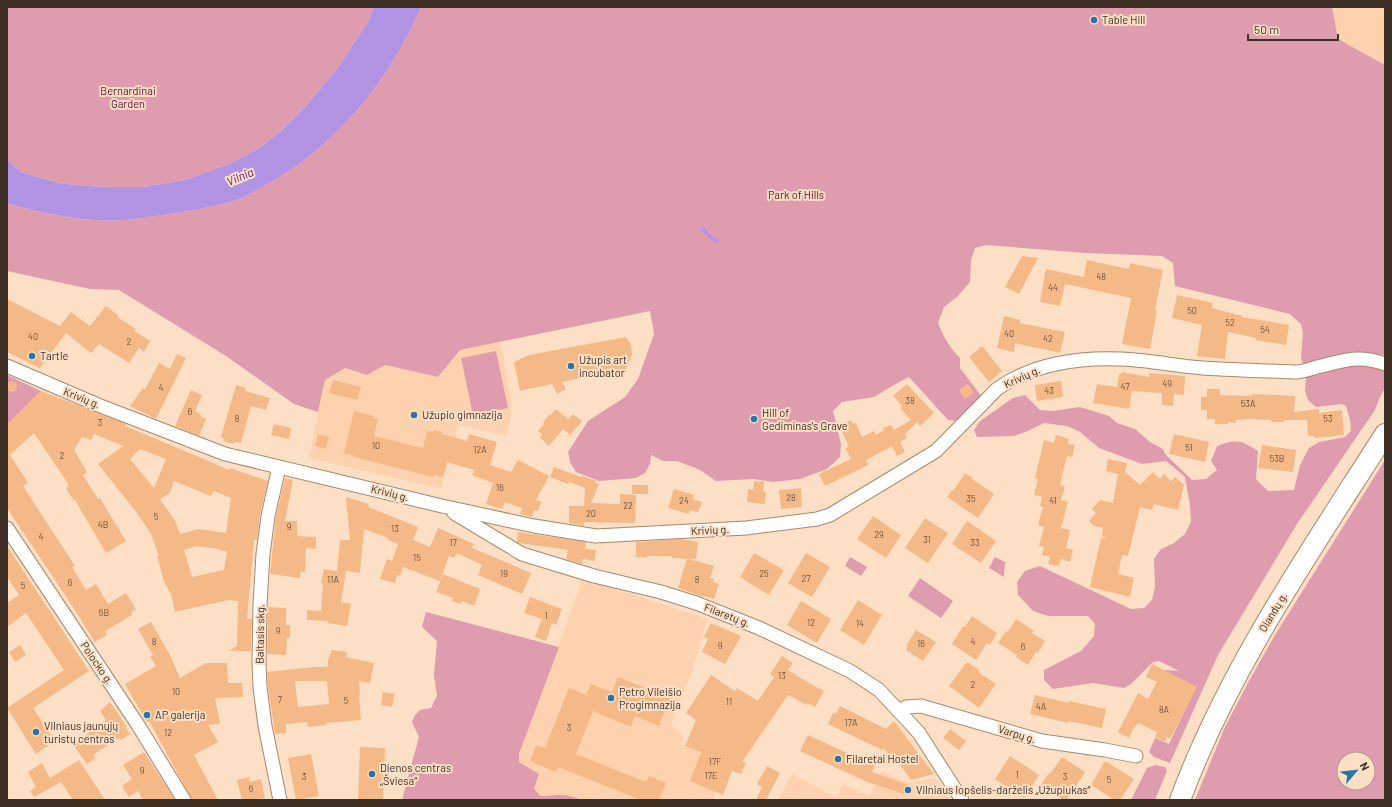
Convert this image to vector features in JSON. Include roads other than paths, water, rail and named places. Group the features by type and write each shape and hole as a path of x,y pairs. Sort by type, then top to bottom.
{"main road":[{"name":"Olandų g.","path":"1180,800 1214,718 1242,664 1272,613 1385,434"}],"street":[{"name":"Krivių g.","path":"7,366 224,454 509,521 596,536 746,528 817,519 830,515 936,450 991,395 1007,382 1037,368 1053,364 1081,360 1121,359 1201,368 1299,372 1346,359 1359,359 1385,364"},
{"name":"Baltasis skg.","path":"279,467 268,516 263,554 260,604 260,686 265,726 280,800"},
{"name":"Filaretų g.","path":"442,506 522,554 594,576 667,594 696,603 759,628 850,670 879,690 919,733 962,800"},
{"path":"503,542 509,521"},
{"name":"Polocko g.","path":"7,528 138,725 184,800"},
{"name":"Varpų g.","path":"900,712 906,707 921,706 1042,742 1105,750 1136,756"}],"water":[{"name":"Vilnia","path":"374,7 421,7 409,34 377,86 358,110 314,153 290,171 244,197 227,203 197,210 127,220 89,220 67,217 7,203 7,160 21,172 58,183 87,186 143,187 185,180 229,164 258,149 282,130 304,108 337,69 368,22"}],"waterway":[{"path":"703,229 709,236 717,241"}],"place":[{"name":"Table Hill","path":"1094,20"},
{"name":"Tartle","path":"32,356"},
{"name":"Užupis art incubator","path":"571,366"},
{"name":"Užupio gimnazija","path":"414,415"},
{"name":"Hill of Gediminas's Grave","path":"754,419"},
{"name":"Petro Vileišio Progimnazija","path":"611,698"},
{"name":"AP galerija","path":"147,715"},
{"name":"Vilniaus jaunųjų turistų centras","path":"36,732"},
{"name":"Filaretai Hostel","path":"838,759"},
{"name":"Dienos centras „Šviesa“","path":"372,774"},
{"name":"Vilniaus lopšelis-darželis „Užupiukas“","path":"908,790"}],"park label":[{"name":"Bernardinai Garden","path":"128,97"},
{"name":"Park of Hills","path":"796,195"}]}
